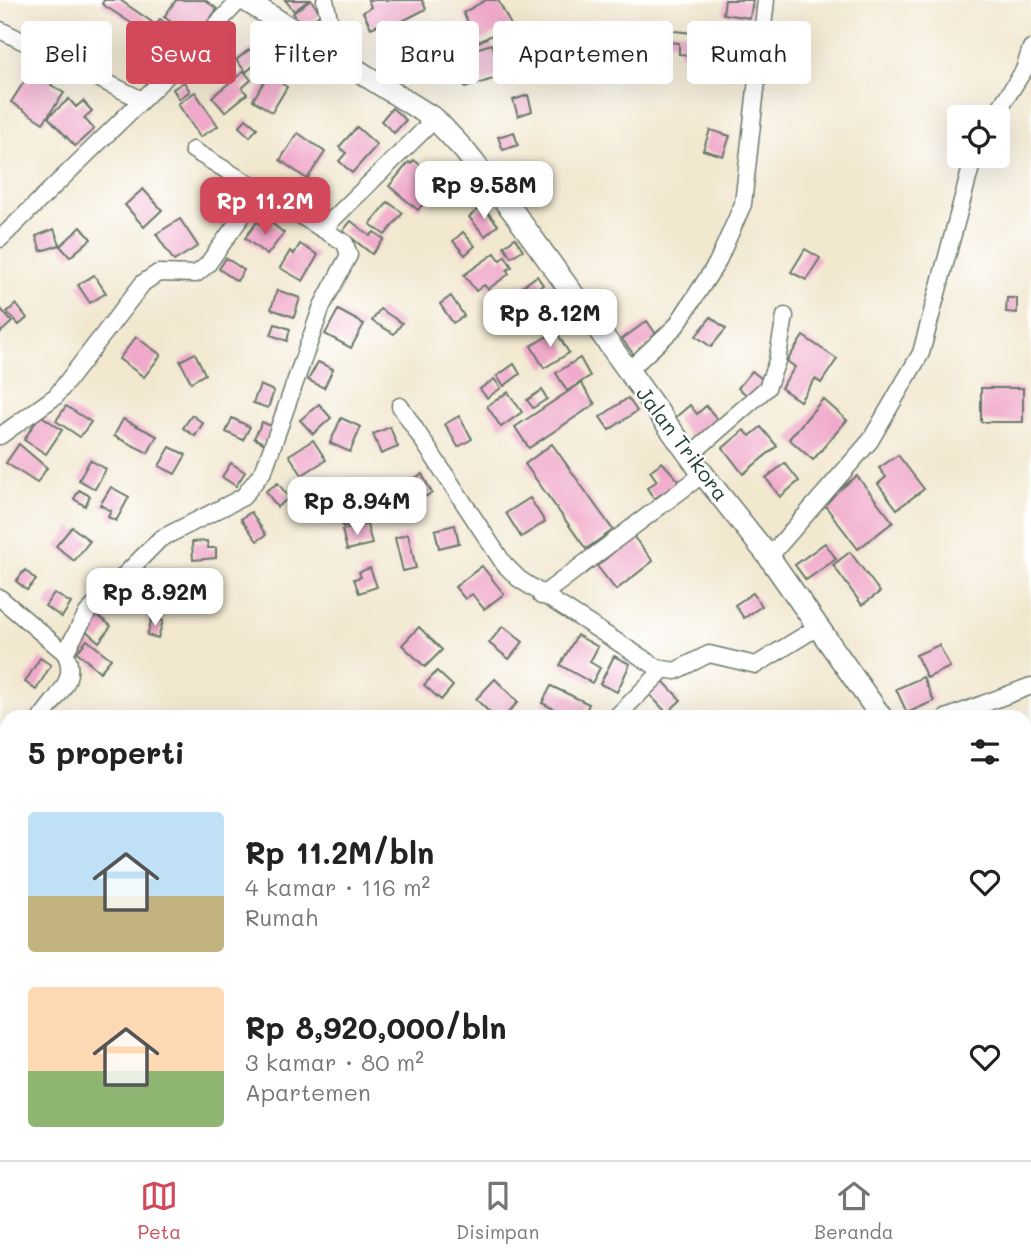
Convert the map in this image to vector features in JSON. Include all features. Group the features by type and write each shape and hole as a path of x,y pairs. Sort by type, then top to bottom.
{"street":[{"name":"Jalan Trikora","path":"243,0 279,21"},
{"path":"0,239 243,0"},
{"path":"325,0 330,21"},
{"path":"628,371 676,326 717,263 743,204 766,0"},
{"path":"0,30 142,100"},
{"path":"1002,105 1024,70 1031,48"},
{"name":"Jalan Trikora","path":"362,71 435,119 514,214 703,474 769,557 876,710"},
{"path":"323,229 435,119"},
{"path":"65,653 87,613 160,539 243,497 264,470 322,306 350,251 323,229 193,150"},
{"path":"769,557 870,441 921,354 971,168"},
{"path":"0,436 56,396 143,283 158,273 196,274 207,265 260,191"},
{"path":"690,456 767,387 777,361 785,316"},
{"path":"400,406 504,565 541,596 663,670 675,671 709,654 756,665 818,627"},
{"path":"541,596 703,474"},
{"path":"0,598 65,653 72,669 69,678 47,710"},
{"path":"623,710 663,670"},
{"path":"967,710 1031,686"}],"building":[{"path":"104,0 120,0 151,21 128,21 102,4"},
{"path":"176,0 205,0 217,9 209,21 170,21 164,17"},
{"path":"285,0 309,0 294,11"},
{"path":"311,0 321,14 312,21 299,21 293,13"},
{"path":"368,0 422,0 426,9 403,21 376,21 376,26 371,28 363,12 371,7"},
{"path":"486,0 498,0 509,21 493,21 493,35 479,42 479,21 467,21 463,13"},
{"path":"725,0 753,0 750,18 723,14"},
{"path":"673,31 687,32 687,55 679,54 679,43 673,43"},
{"path":"492,44 493,47 493,79 479,83 479,48"},
{"path":"250,49 250,69 246,72 236,60"},
{"path":"244,71 250,79 242,88 247,94 225,112 212,97 228,84 236,84 236,78"},
{"path":"23,84 52,84 64,93 43,123 11,102"},
{"path":"185,84 190,91 179,99 173,89"},
{"path":"263,84 282,84 287,87 272,112 253,100"},
{"path":"195,92 218,126 200,137 178,104"},
{"path":"528,95 532,111 518,116 513,100"},
{"path":"69,99 76,107 83,101 92,111 84,118 94,129 75,146 48,117"},
{"path":"392,108 406,120 394,133 381,121"},
{"path":"246,119 257,128 250,137 239,127"},
{"path":"357,127 377,145 352,173 339,161 346,153 339,147"},
{"path":"710,130 730,136 723,156 703,150"},
{"path":"514,132 518,145 503,150 498,137"},
{"path":"298,133 325,152 307,179 280,160"},
{"path":"414,160 436,177 432,182 437,186 418,210 389,186 409,162 411,164"},
{"path":"143,189 162,210 144,227 125,205"},
{"path":"388,202 403,213 385,235 370,224"},
{"path":"482,206 498,225 485,236 469,217"},
{"path":"180,219 198,246 174,261 156,234"},
{"path":"351,221 370,236 374,232 384,239 372,254 343,231"},
{"path":"257,222 266,229 270,222 284,233 267,255 245,238"},
{"path":"81,227 91,239 70,257 60,246"},
{"path":"54,229 60,245 41,251 36,236"},
{"path":"463,232 475,246 465,255 453,241"},
{"path":"515,238 523,250 511,257 504,246"},
{"path":"300,244 318,255 303,281 280,268 290,251 294,254"},
{"path":"805,249 820,258 806,280 791,272"},
{"path":"495,253 500,260 505,256 512,267 507,270 509,274 488,289 484,285 476,291 464,275"},
{"path":"226,258 244,270 237,281 219,269"},
{"path":"94,275 106,293 90,303 78,285"},
{"path":"537,276 543,285 529,295 523,286"},
{"path":"523,288 535,311 513,324 500,301"},
{"path":"277,290 300,298 294,317 271,309"},
{"path":"451,296 464,316 453,323 440,304"},
{"path":"1007,298 1017,298 1017,313 1006,312"},
{"path":"16,304 27,318 19,325 7,312"},
{"path":"0,308 12,322 0,333"},
{"path":"560,308 566,321 547,331 540,319"},
{"path":"380,309 402,323 394,334 372,321"},
{"path":"338,310 364,324 351,348 325,334"},
{"path":"711,317 726,329 711,347 696,336"},
{"path":"647,321 658,337 634,355 622,339"},
{"path":"275,324 290,329 287,341 271,335"},
{"path":"556,331 569,353 544,368 531,346"},
{"path":"803,336 837,359 821,383 815,379 800,401 781,388 795,367 787,361"},
{"path":"136,337 161,355 144,377 119,359"},
{"path":"195,353 205,374 191,382 180,361"},
{"path":"580,358 590,376 567,391 556,373"},
{"path":"318,362 333,369 324,388 308,380"},
{"path":"514,364 520,374 504,386 497,376"},
{"path":"752,371 766,382 752,399 738,388"},
{"path":"494,379 501,388 487,398 480,389"},
{"path":"581,383 595,404 529,448 515,427"},
{"path":"260,385 274,391 268,408 253,403"},
{"path":"981,388 1023,388 1023,422 981,422"},
{"path":"542,390 547,399 533,408 527,400"},
{"path":"508,392 522,412 501,427 487,406"},
{"path":"628,398 637,411 609,430 600,417"},
{"path":"823,399 847,420 813,460 789,439"},
{"path":"319,404 331,418 313,434 300,420"},
{"path":"690,405 697,414 706,406 720,422 695,443 675,418"},
{"path":"66,406 91,422 80,437 56,421"},
{"path":"40,415 62,430 46,454 24,440"},
{"path":"192,415 203,423 195,436 183,428"},
{"path":"459,416 472,439 458,447 445,424"},
{"path":"232,418 250,427 243,440 226,432"},
{"path":"341,418 361,427 350,452 330,443"},
{"path":"123,419 157,436 148,453 114,436"},
{"path":"262,422 273,427 265,444 254,438"},
{"path":"390,427 398,447 381,454 373,434"},
{"path":"761,427 777,446 743,474 723,448 744,430 750,436"},
{"path":"313,440 326,460 302,475 289,455"},
{"path":"19,444 47,468 37,483 6,463"},
{"path":"552,444 613,530 586,549 525,464"},
{"path":"170,447 186,455 175,474 159,466"},
{"path":"898,455 924,489 897,509 878,484 886,477 879,468"},
{"path":"90,460 106,469 95,489 79,480"},
{"path":"662,462 680,482 654,499 647,488 657,481 650,471"},
{"path":"231,463 245,472 236,486 222,477"},
{"path":"785,463 799,481 780,497 766,478"},
{"path":"422,474 432,493 417,501 407,483"},
{"path":"857,476 893,522 858,549 823,503"},
{"path":"278,483 289,498 277,507 266,491"},
{"path":"111,487 129,497 116,521 108,517 111,511 100,505"},
{"path":"79,490 90,496 85,506 74,499"},
{"path":"347,490 359,520 343,527 331,496"},
{"path":"530,498 545,522 521,537 506,513"},
{"path":"251,512 266,535 257,541 241,519"},
{"path":"367,524 372,544 347,550 342,530"},
{"path":"455,525 459,543 439,548 435,530"},
{"path":"72,527 90,541 74,561 56,546"},
{"path":"408,534 416,568 403,571 395,538"},
{"path":"633,536 653,561 616,590 597,566"},
{"path":"207,541 208,548 216,548 216,558 193,560 192,542"},
{"path":"825,543 836,559 806,580 795,565"},
{"path":"850,552 880,592 862,605 833,565"},
{"path":"482,566 504,594 484,609 472,594 465,599 455,587"},
{"path":"370,568 377,587 359,593 354,579 361,577 359,572"},
{"path":"25,570 36,580 27,590 16,581"},
{"path":"200,572 202,583 189,585 187,574"},
{"path":"183,576 187,600 169,603 165,579"},
{"path":"54,593 71,603 62,617 45,606"},
{"path":"753,593 762,606 744,618 735,605"},
{"path":"97,615 111,626 99,642 85,630"},
{"path":"152,618 163,621 158,638 147,635"},
{"path":"503,626 523,642 509,659 489,643"},
{"path":"419,627 442,650 425,667 402,645"},
{"path":"577,635 598,647 590,662 600,668 592,683 560,665"},
{"path":"87,640 111,659 100,672 77,652"},
{"path":"939,645 950,667 927,678 916,655"},
{"path":"614,656 630,664 617,692 600,684"},
{"path":"40,658 51,665 36,690 25,682"},
{"path":"437,671 453,686 441,700 424,685"},
{"path":"923,677 934,701 914,710 906,710 896,689"},
{"path":"495,679 518,702 510,710 487,710 476,699"},
{"path":"663,681 681,700 670,710 664,710 649,694"},
{"path":"551,686 589,704 586,710 556,710 542,703"}]}
